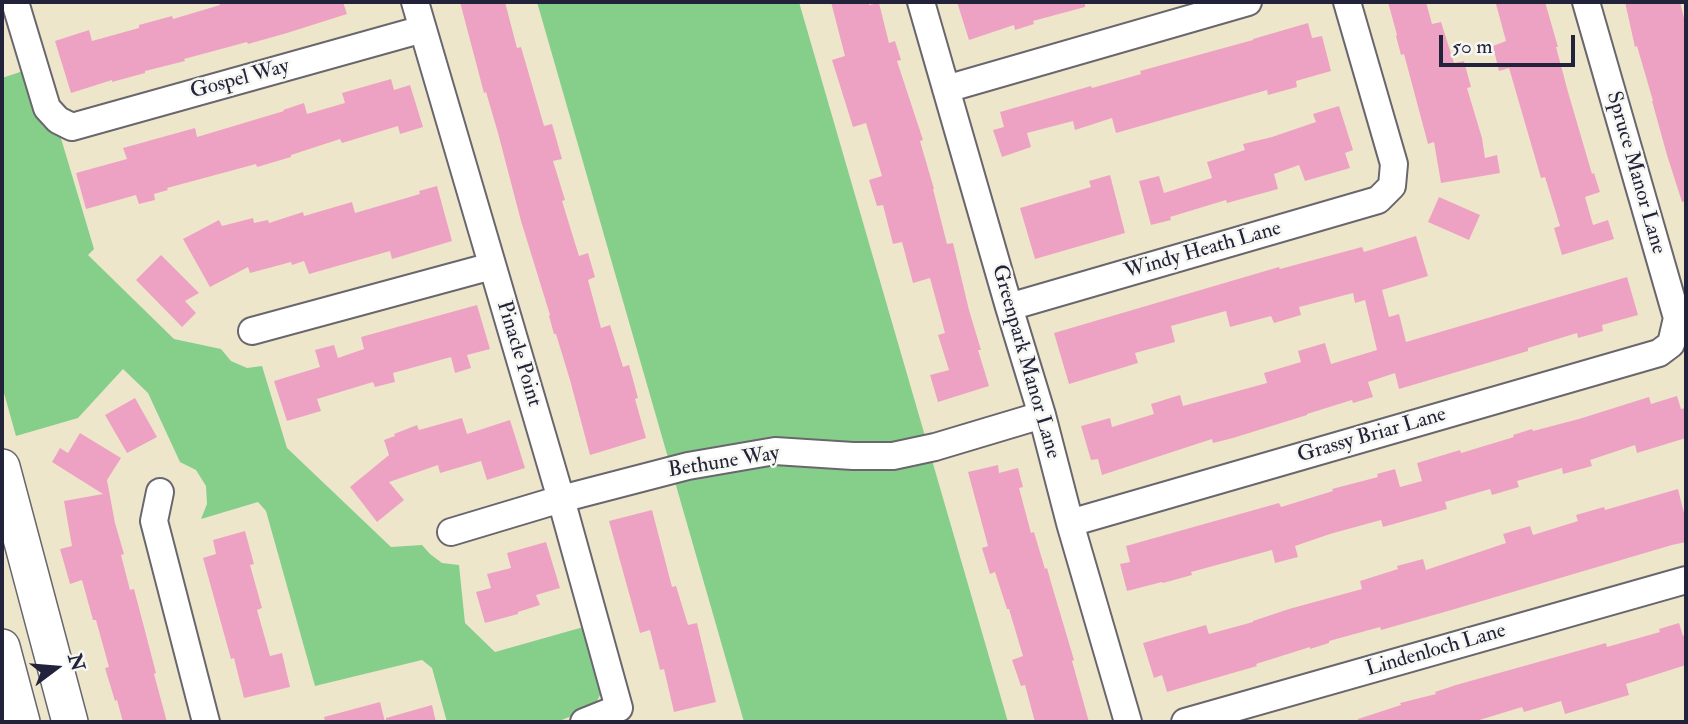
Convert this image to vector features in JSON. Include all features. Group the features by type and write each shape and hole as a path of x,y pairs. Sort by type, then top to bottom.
{"main road":[{"path":"2,467 70,722"},
{"path":"2,648 22,722"}],"street":[{"name":"Gospel Way","path":"15,2 47,108 58,120 72,127 423,29"},
{"name":"Pinacle Point","path":"415,2 561,499 619,708 584,722"},
{"name":"Greenpark Manor Lane","path":"921,2 1042,415 1070,523 1128,722"},
{"path":"946,89 1248,2"},
{"name":"Windy Heath Lane","path":"1009,307 1378,200 1392,186 1394,164 1348,2"},
{"name":"Spruce Manor Lane","path":"1586,2 1677,318 1671,344"},
{"path":"252,331 492,266"},
{"name":"Grassy Briar Lane","path":"1070,523 1659,353 1671,344"},
{"name":"Bethune Way","path":"451,532 561,499 688,466 775,451 893,456 935,447 1042,415"},
{"path":"160,492 154,520 206,722"},
{"name":"Lindenloch Lane","path":"1185,722 1686,580"}],"green space":[{"path":"537,2 799,2 1008,722 744,722"},
{"path":"23,71 33,111 43,126 60,135 94,249 88,255 174,339 221,349 231,361 247,368 262,366 287,448 391,547 422,545 442,563 459,565 465,623 495,652 587,626 602,691 596,703 557,722 447,722 432,668 422,660 315,686 266,511 258,502 201,519 207,504 206,486 196,470 180,462 148,393 123,369 78,418 16,436 2,386 2,78"}],"building":[{"path":"219,2 343,2 347,14 71,93 55,41 89,30 92,41 139,28 139,25 172,16 173,19 220,5"},
{"path":"460,2 505,2 517,48 521,47 544,126 552,124 562,159 553,161 565,200 562,201 579,256 588,253 595,277 588,280 601,328 610,325 623,367 629,365 646,438 590,455"},
{"path":"831,2 869,2 869,5 879,3 889,43 895,41 901,60 897,61 923,140 920,141 947,244 953,243 989,386 938,402 930,375 949,370 938,335 945,333 930,278 913,283 902,242 893,244 883,205 877,206 869,180 882,176 866,123 853,127 832,60 845,56"},
{"path":"957,2 1085,2 1085,7 1033,21 1034,24 1015,30 1014,25 969,40"},
{"path":"1388,2 1426,2 1432,24 1441,22 1454,63 1464,61 1471,87 1467,88 1485,158 1497,155 1500,173 1441,183 1434,142 1428,144"},
{"path":"1545,2 1568,92 1592,174 1594,173 1600,192 1585,197 1593,225 1608,220 1614,239 1562,255 1554,228 1560,226 1545,177 1541,178 1509,68 1499,71 1493,46 1506,41 1496,4"},
{"path":"1625,2 1680,2 1686,26 1686,201 1682,202 1667,155 1637,46 1635,47"},
{"path":"1308,23 1312,38 1322,36 1331,71 1296,81 1297,87 1268,95 1267,90 1116,133 1112,118 1075,130 1073,121 1027,133 1031,147 1002,157 993,130 1004,127 1000,112 1141,74 1140,71"},
{"path":"391,79 394,90 410,85 423,127 400,134 398,126 342,143 340,139 257,167 256,164 167,188 168,190 154,194 155,200 139,204 136,195 86,209 76,173 127,159 123,148 195,128 197,137 304,103 307,114 345,103 342,93"},
{"path":"1339,106 1353,150 1345,153 1350,168 1305,181 1299,165 1274,174 1278,189 1227,203 1226,200 1151,225 1139,181 1159,176 1164,193 1212,178 1207,162 1245,150 1243,144 1316,122 1313,114"},
{"path":"1110,175 1125,233 1035,259 1020,208 1091,187 1089,181"},
{"path":"437,186 452,241 392,259 390,251 309,274 304,261 250,273 248,267 210,287 183,239 219,220 222,226 253,218 254,223 268,220 269,223 303,212 304,216 352,202 355,213 420,194 419,191"},
{"path":"1439,197 1480,215 1469,240 1428,222"},
{"path":"1416,236 1428,276 1382,290 1389,317 1399,314 1406,342 1627,277 1638,315 1602,325 1603,331 1578,338 1577,333 1528,348 1528,351 1399,389 1395,373 1368,382 1373,397 1353,403 1352,400 1233,438 1213,443 1212,439 1102,475 1098,459 1091,460 1081,426 1110,418 1112,427 1154,414 1151,404 1180,395 1183,406 1267,383 1264,373 1301,362 1298,351 1325,343 1331,364 1377,350 1365,300 1355,303 1353,293 1299,307 1301,315 1274,323 1271,316 1230,327 1226,311 1171,326 1175,342 1135,353 1138,363 1069,384 1054,333 1279,267 1280,269 1362,247 1364,252"},
{"path":"161,255 199,293 185,301 196,313 182,327 136,280"},
{"path":"477,305 490,349 467,355 471,368 455,373 451,357 393,373 395,382 375,387 373,382 317,399 321,411 287,421 274,381 320,367 315,350 334,345 338,358 364,349 361,337"},
{"path":"1677,396 1681,409 1686,408 1686,438 1637,453 1635,445 1590,460 1592,466 1563,474 1562,468 1517,481 1519,487 1492,495 1490,489 1445,502 1447,509 1383,527 1381,520 1330,534 1295,546 1298,557 1275,563 1272,550 1191,572 1192,575 1127,591 1120,564 1130,562 1126,546 1279,503 1281,507 1333,491 1332,489 1378,477 1377,474 1395,469 1400,487 1422,481 1417,463 1460,450 1461,453 1532,429 1533,431 1579,419 1649,397 1651,404"},
{"path":"135,398 157,437 127,453 105,415"},
{"path":"462,418 467,434 510,420 525,468 487,480 481,461 440,473 438,465 389,482 404,500 377,522 350,487 389,455 384,440 417,425 419,430"},
{"path":"80,433 121,458 107,480 124,554 121,555 130,590 134,589 167,722 123,722 105,668 109,667 96,620 93,620 82,580 70,584 60,549 72,546 64,501 103,494 52,462 60,448 68,453"},
{"path":"998,465 999,473 1018,468 1023,487 1019,488 1031,533 1034,532 1045,569 1047,568 1089,722 1035,722 1025,685 1021,686 1012,660 1023,656 995,572 990,574 982,548 988,546 968,472"},
{"path":"1678,489 1686,521 1686,542 1381,630 1380,627 1329,641 1256,664 1257,666 1167,692 1162,675 1154,678 1143,643 1206,625 1209,634 1253,622 1362,589 1360,581 1398,569 1397,566 1423,559 1426,570 1506,543 1503,534 1530,526 1533,535 1578,521 1576,515 1604,507 1605,510"},
{"path":"652,510 672,587 676,586 688,625 697,623 716,702 674,712 664,669 660,670 650,630 640,633 609,521"},
{"path":"245,531 254,564 250,565 262,608 257,610 270,656 282,653 290,687 244,698 203,558 216,554 213,540"},
{"path":"546,542 560,588 536,595 540,605 485,623 476,592 491,588 487,574 511,568 507,553"},
{"path":"1679,623 1683,636 1686,635 1686,665 1626,684 1629,695 1565,714 1561,701 1524,712 1522,707 1473,722 1358,722 1358,719 1401,705 1400,703 1436,694 1435,692 1456,685 1606,643 1607,647 1660,632 1659,629"},
{"path":"380,702 385,722 325,722 324,717"},
{"path":"432,705 436,722 386,722 386,718"}]}
